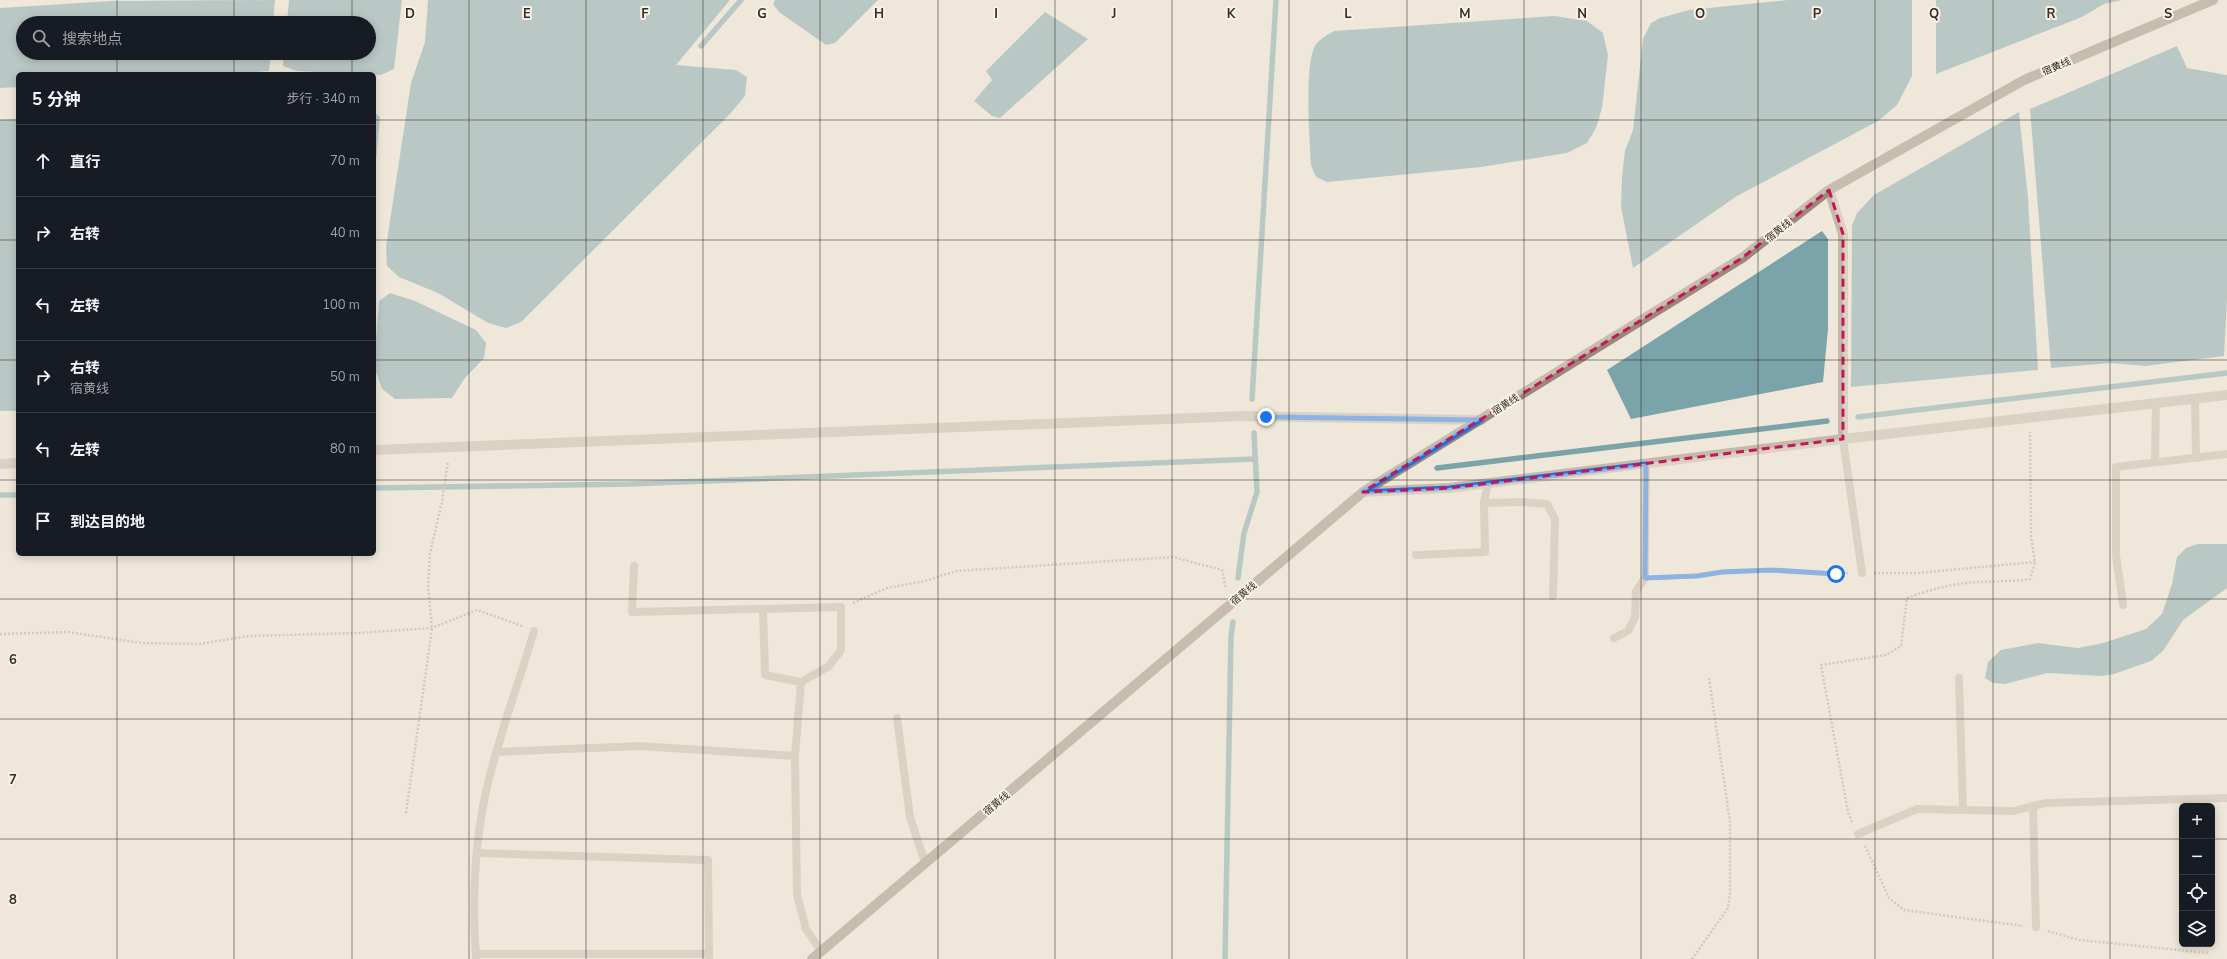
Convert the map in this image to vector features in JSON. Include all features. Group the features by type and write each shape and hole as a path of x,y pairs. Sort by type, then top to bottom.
{"main road":[{"name":"宿黄线","path":"812,959 1363,492 1742,258 1829,190 2024,80 2213,0"}],"street":[{"path":"1829,190 1844,234 1843,439"},
{"path":"1363,492 1449,488 1843,439 2227,394"},
{"path":"376,450 1243,416 1481,420"},
{"path":"0,464 16,463"}],"lane":[{"path":"2195,398 2196,458"},
{"path":"2154,462 2156,403"},
{"path":"1843,439 1862,573"},
{"path":"2123,605 2116,555 2116,467 2227,454"},
{"path":"1614,638 1628,631 1635,617 1636,591 1645,578 1646,464"},
{"path":"1416,556 1485,552 1484,503 1488,483"},
{"path":"1484,503 1524,502 1547,504 1555,519 1553,596"},
{"path":"634,566 632,612 841,607 841,650 829,666 801,682 765,675 763,609"},
{"path":"476,853 708,860 709,957 476,956 474,925 476,853 487,788 534,631"},
{"path":"1959,678 1963,810"},
{"path":"801,682 795,756 797,895 806,929 821,951"},
{"path":"897,718 910,817 925,863"},
{"path":"498,752 640,746 795,756"},
{"path":"1858,834 1917,809 2014,811 2045,803 2227,798"},
{"path":"2033,806 2036,927"}],"path":[{"path":"406,813 432,628 428,586 430,553 443,496 445,478"},
{"path":"841,607 887,588 925,581 956,571 1174,557 1222,570 1228,606"},
{"path":"1645,578 1750,571 1917,573 2035,562"},
{"path":"0,634 68,632 142,643 200,644 249,636 358,633 432,628 477,610 534,631"},
{"path":"1692,959 1728,908 1730,892 1730,822 1709,678"}],"highlighted area":[{"path":"1829,190 1843,234 1843,439 1449,488 1363,492 1481,420 1742,258"}],"water":[{"path":"275,0 274,16 16,16 16,60 270,60 269,71 16,72 16,87 0,88 0,8 112,1"},
{"path":"289,0 402,0 394,69 381,75 376,75 376,72 297,71 283,66 283,60 376,60 376,16 288,16"},
{"path":"428,0 730,0 676,65 736,70 747,77 745,96 730,114 521,322 506,328 488,323 438,293 399,277 387,266 386,247 411,83 425,42"},
{"path":"775,0 878,0 835,43 826,45 779,12 773,4"},
{"path":"1788,0 1912,0 1912,76 1897,105 1878,121 1737,196 1633,268 1621,207 1622,177 1625,151 1633,130 1643,39 1651,23 1660,18 1689,10"},
{"path":"1936,0 2122,0 2104,4 2082,17 1936,74"},
{"path":"1045,12 1088,39 1000,118 992,116 974,101 992,80 986,71"},
{"path":"1554,16 1587,21 1603,33 1608,55 1602,108 1596,128 1587,143 1567,153 1481,167 1327,182 1316,177 1311,165 1308,101 1310,66 1313,52 1317,43 1323,38 1334,31"},
{"path":"2177,46 2187,68 2227,75 2227,299 2224,356 2145,366 2111,363 2051,368 2030,109"},
{"path":"2019,112 2028,198 2038,370 1851,387 1852,226 1857,213 1874,195"},
{"path":"376,114 380,117 376,160"},
{"path":"16,119 16,411 0,411 0,120"},
{"path":"1822,231 1828,239 1828,329 1823,382 1631,419 1607,370"},
{"path":"390,293 415,301 476,330 486,343 484,358 465,378 452,398 395,399 382,389 376,372 376,340 379,301"},
{"path":"2198,544 2227,544 2227,588 2183,620 2163,651 2151,661 2114,674 2101,676 2047,673 2005,684 1993,683 1985,678 1988,662 2001,650 2038,643 2078,648 2103,643 2146,629 2162,614 2172,584 2177,557 2186,548"}],"waterway":[{"path":"701,46 741,0"},
{"path":"1252,399 1276,0"},
{"path":"1858,417 2227,373"},
{"path":"1437,468 1827,421"},
{"path":"1238,578 1244,533 1257,492 1254,433"},
{"path":"376,488 630,484 1255,459"},
{"path":"0,495 16,495"},
{"path":"1225,959 1231,636 1233,622"}],"route":[{"path":"1266,417 1481,420 1363,492 1449,488 1646,464 1645,578 1697,576 1722,572 1772,570 1836,574"}]}
